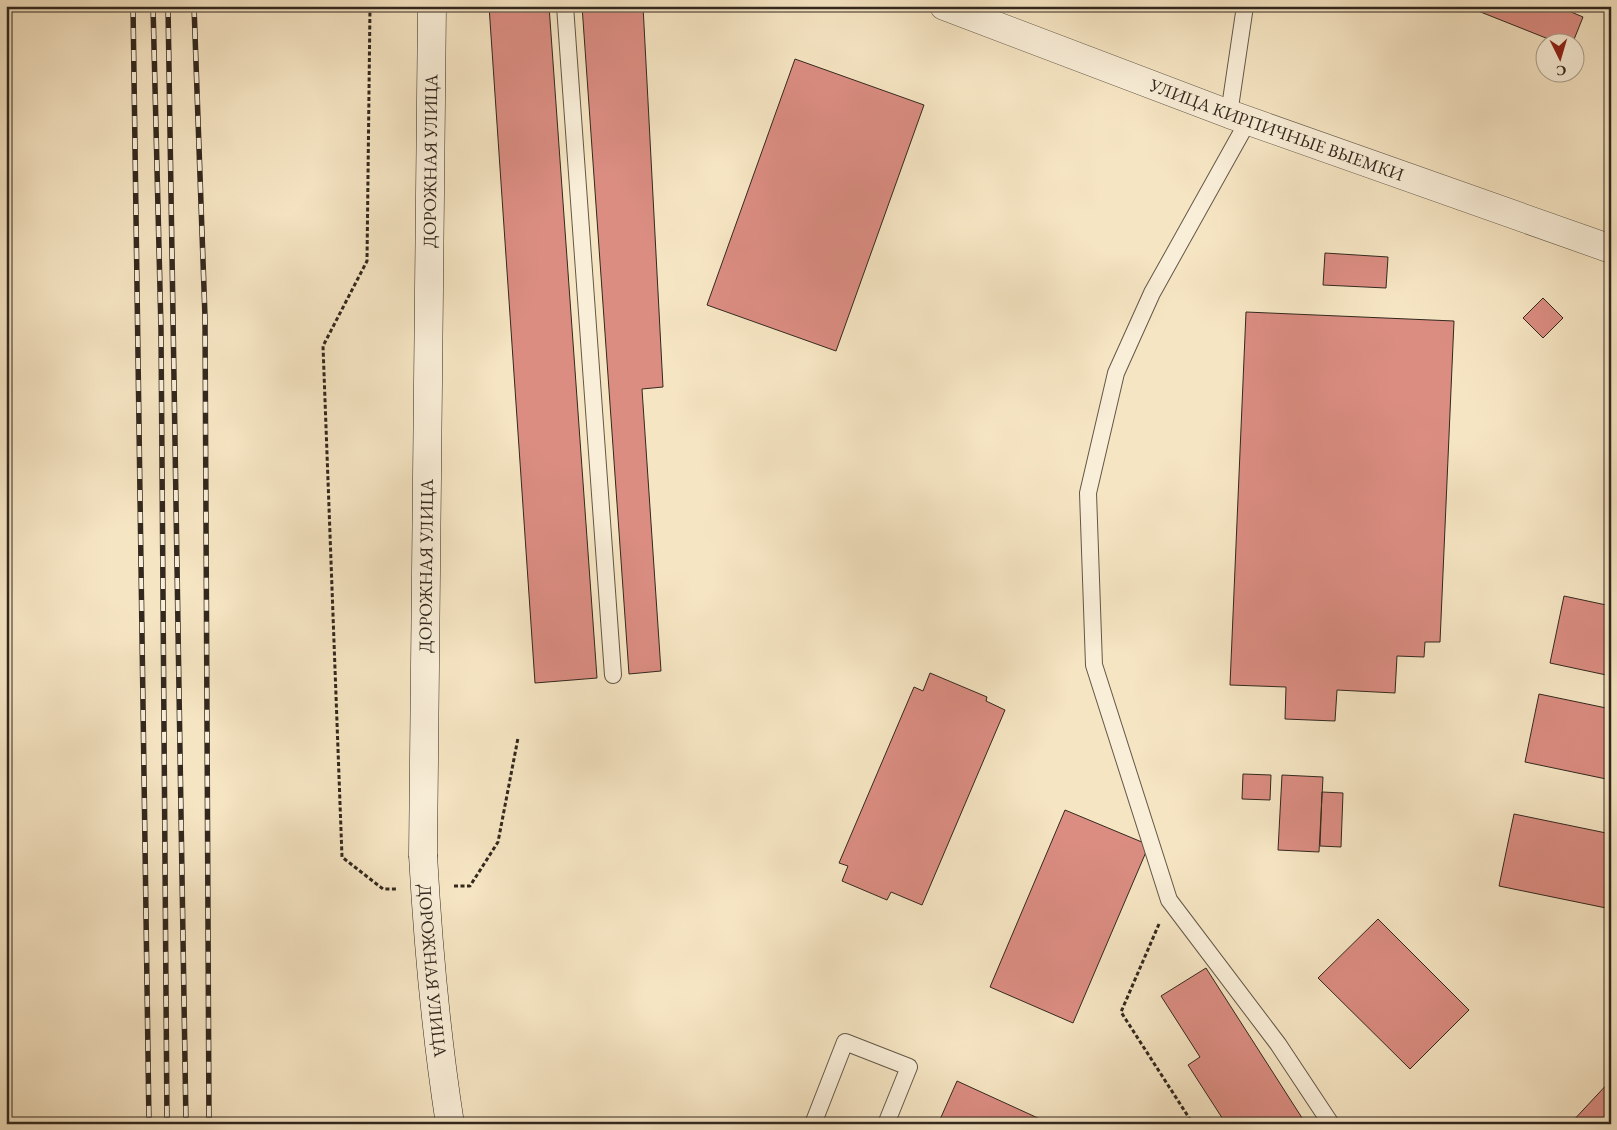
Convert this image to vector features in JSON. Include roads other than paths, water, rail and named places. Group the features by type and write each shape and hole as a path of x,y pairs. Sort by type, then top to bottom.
{"main road":[{"name":"ДОРОЖНАЯ УЛИЦА","path":"432,6 423,855 436,1025 450,1124"},
{"name":"УЛИЦА КИРПИЧНЫЕ ВЫЕМКИ","path":"944,6 1239,118 1611,249"}],"lane":[{"path":"565,6 613,675"},
{"path":"1245,6 1239,118 1152,293 1116,373 1088,493 1094,665 1169,900 1278,1044 1331,1124"},
{"path":"813,1124 845,1042 908,1067 886,1124"}],"railway":[{"path":"133,6 149,1124"},
{"path":"153,6 161,330 167,1124"},
{"path":"168,6 186,1124"},
{"path":"194,6 205,317 209,1124"}]}
